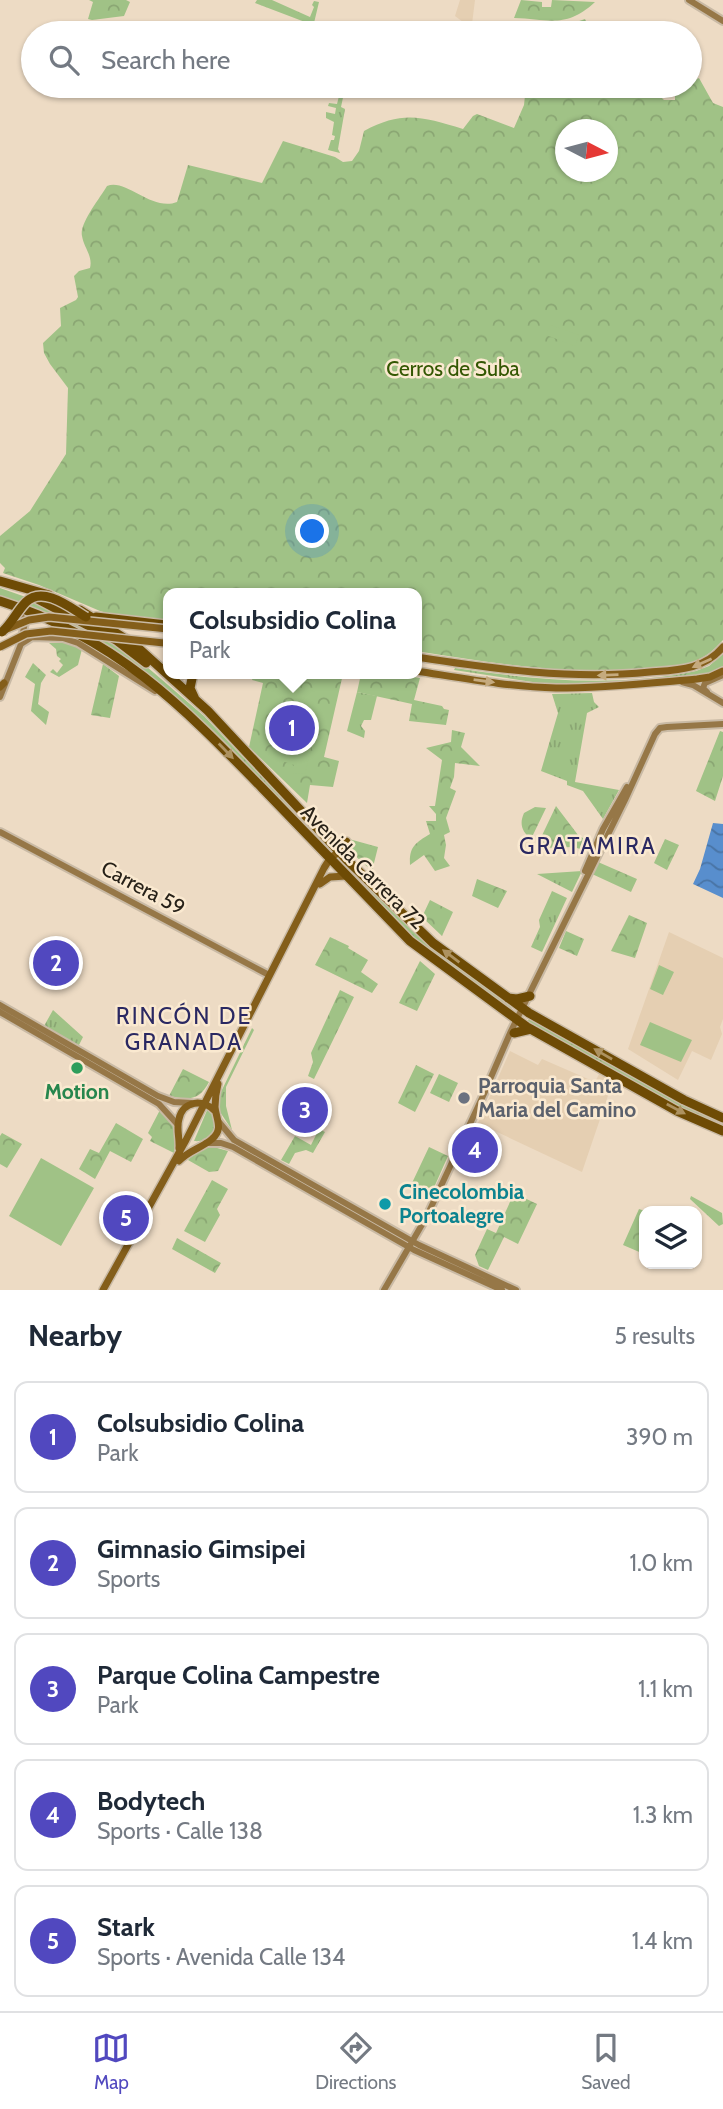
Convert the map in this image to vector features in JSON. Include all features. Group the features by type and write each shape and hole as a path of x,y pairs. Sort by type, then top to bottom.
{"highway":[{"name":"Avenida Carrera 72","path":"0,583 51,596 89,616 117,632 163,671"},
{"name":"Avenida Carrera 72","path":"0,583 45,602 129,649 163,678"},
{"path":"1,632 14,620 26,602 35,597 54,599 89,616 163,626"},
{"name":"Avenida Carrera 72","path":"0,601 45,616 103,647 148,679 206,730 410,941 518,1021 677,1111 723,1131"},
{"path":"62,632 83,639 177,704"},
{"path":"158,666 163,669"},
{"name":"Avenida Carrera 72","path":"164,679 200,709 423,934 523,1010 684,1100 723,1118"},
{"name":"Avenida Carrera 72","path":"172,679 266,771 288,797"},
{"path":"192,679 191,691 198,703"},
{"path":"343,856 346,842"},
{"path":"505,997 517,999 530,996"},
{"path":"514,1032 531,1029"}],"main road":[{"path":"689,0 723,21"},
{"path":"10,604 22,615 29,634 38,637"},
{"path":"1,632 29,620 50,617 163,627"},
{"path":"1,687 25,627"},
{"path":"0,647 33,632 62,632 163,643"},
{"path":"0,697 22,643 28,638 38,637 63,638 78,643 177,704"},
{"path":"422,658 520,672 619,675 676,670 703,664 723,648"},
{"path":"422,672 542,687 607,687 705,679 723,673"},
{"path":"714,698 705,690 704,685 723,673"},
{"path":"674,681 693,685 723,704"},
{"path":"382,1290 422,1224 606,831 655,734 667,727 723,724"},
{"path":"606,831 618,813 634,776"},
{"name":"Carrera 59","path":"0,832 269,975"},
{"path":"105,1290 188,1141 269,975 331,860 343,856"},
{"path":"179,1157 179,1128 184,1109 215,1086 331,860"},
{"path":"320,884 330,877 346,876"},
{"path":"0,1005 158,1096 174,1102 206,1104 215,1111"},
{"path":"0,1012 159,1104 188,1141 221,1143 233,1147 410,1245 502,1290"},
{"path":"488,1084 505,1043 518,1021"},
{"path":"215,1086 215,1111 219,1122 234,1140 399,1235 410,1245 516,1290"},
{"path":"179,1157 216,1135 219,1122"},
{"path":"399,1235 411,1233 422,1224"}],"shaded area":[{"path":"460,0 475,0 472,21 462,21 455,16"},
{"path":"669,932 723,958 722,1034 711,1060 692,1051 678,1080 628,1049"},
{"path":"510,1051 538,1065 542,1059 595,1082 599,1074 613,1081 582,1172 478,1123"}],"green space":[{"path":"89,0 130,2 124,16 92,20 88,19 93,2"},
{"path":"257,0 272,0 310,17 314,1 319,2 314,21 302,21 255,3"},
{"path":"521,0 542,2 542,7 551,7 552,0 595,2 575,16 557,21 514,18"},
{"name":"Cerros de Suba","path":"702,83 713,103 723,107 723,640 713,650 693,662 651,668 592,671 504,664 422,652 422,588 163,588 163,621 117,616 100,611 3,573 5,568 0,563 0,536 30,511 66,454 68,388 50,364 44,353 43,343 61,326 60,308 78,297 74,276 79,271 90,268 82,231 107,186 122,187 158,203 168,204 177,202 188,165 262,183 283,141 343,162 352,161 359,151 364,131 390,120 424,119 463,129 477,114 514,128 525,98 702,98"},
{"path":"338,98 343,98 341,107 345,109 338,149 340,153 328,150 335,136 332,135 334,122 326,118 326,112 335,114 336,108 328,106 329,103 337,104"},
{"path":"550,325 579,335 575,346 546,335"},
{"path":"0,588 40,602 132,654 204,716 326,845 323,847 215,735 137,668 95,639 49,616 0,598"},
{"path":"49,643 68,643 82,649 78,665 59,677 50,672 53,669 57,673 63,665 56,649"},
{"path":"723,654 723,666 707,674 655,680 545,684 454,670 545,679 605,681 696,671 709,666"},
{"path":"33,663 46,675 41,683 38,704 49,712 46,725 31,711 35,684 25,677"},
{"path":"103,664 119,676 110,718 91,715"},
{"path":"342,679 324,757 339,761 333,787 310,785 307,803 249,747 263,683 252,680"},
{"path":"360,679 420,679 414,700 449,710 446,725 409,721 412,704 357,692"},
{"path":"357,692 377,696 371,720 364,720 361,726 365,731 364,738 347,731"},
{"path":"592,693 594,702 599,707 587,713 575,782 619,790 603,819 583,791 567,785 567,781 541,771 558,713 552,694"},
{"path":"452,730 465,733 461,747 480,766 455,763 450,788 456,791 446,818 450,832 444,835 444,858 450,866 435,871 424,855 410,865 410,859 414,846 430,834 426,821 436,821 436,814 429,806 435,806 442,760 426,748 451,742"},
{"path":"720,731 723,732 723,776 715,801 696,791"},
{"path":"277,740 311,748 305,774 293,773 291,769 294,765 273,758"},
{"path":"556,806 578,835 593,844 589,852 574,847 536,848"},
{"path":"535,807 546,808 531,839 525,834 522,821 524,813"},
{"path":"349,839 378,847 372,871 351,852"},
{"path":"665,839 679,845 667,870 654,863"},
{"path":"598,862 637,879 631,892 592,874"},
{"path":"344,866 427,943 512,1008 510,1010 420,943"},
{"path":"582,871 572,892 537,874"},
{"path":"477,879 507,891 498,908 472,896"},
{"path":"552,891 567,898 542,952 531,947"},
{"path":"430,900 453,912 442,936 422,917"},
{"path":"629,915 647,923 635,958 611,951"},
{"path":"566,931 584,939 577,956 559,948"},
{"path":"330,937 349,946 348,948 368,960 361,972 378,984 372,993 315,965"},
{"path":"420,961 435,974 417,1011 399,1003"},
{"path":"659,965 674,972 663,995 650,989"},
{"path":"340,990 354,997 314,1079 308,1076 313,1062 311,1053"},
{"path":"53,1010 83,1037 78,1047 44,1026"},
{"path":"529,1019 691,1108 723,1122 723,1127 689,1112 527,1022"},
{"path":"650,1022 692,1040 681,1062 640,1045"},
{"path":"252,1028 254,1030 226,1087 226,1106 232,1130 220,1112 219,1096"},
{"path":"416,1065 434,1074 415,1112 398,1103"},
{"path":"183,1069 209,1082 201,1093 193,1098 169,1096"},
{"path":"439,1074 458,1083 449,1102 430,1093"},
{"path":"304,1085 326,1097 307,1133 285,1123"},
{"path":"161,1108 174,1129 174,1153 150,1141 152,1137 148,1133"},
{"path":"208,1108 215,1120 214,1131 207,1139 194,1141"},
{"path":"116,1123 143,1139 131,1162 110,1151 95,1179 79,1169 90,1149 99,1153"},
{"path":"319,1129 325,1132 313,1153 306,1150 295,1153 289,1164 281,1160 295,1136 311,1145"},
{"path":"2,1133 22,1144 7,1168 0,1164"},
{"path":"210,1146 228,1151 218,1171 209,1172 188,1160 197,1150"},
{"path":"429,1147 448,1156 432,1192 412,1183"},
{"path":"41,1158 94,1188 61,1246 9,1216"},
{"path":"212,1180 228,1189 217,1209 220,1215 205,1242 184,1231"},
{"path":"514,1193 537,1204 518,1244 504,1237 488,1270 479,1266 475,1255 487,1229 496,1233"},
{"path":"691,1196 722,1213 723,1224 719,1226 702,1210 702,1206 698,1206 690,1199"},
{"path":"639,1209 639,1252 623,1245"},
{"path":"177,1238 221,1263 215,1273 172,1249"}],"water":[{"path":"713,823 723,824 723,898 693,884"}],"place":[{"name":"Colsubsidio Colina","path":"292,728"},
{"name":"Gimnasio Gimsipei","path":"56,963"},
{"name":"Motion","path":"77,1068"},
{"name":"Parroquia Santa Maria del Camino","path":"464,1098"},
{"name":"Parque Colina Campestre","path":"305,1110"},
{"name":"Bodytech","path":"475,1150"},
{"name":"Cinecolombia Portoalegre","path":"385,1204"},
{"name":"Stark","path":"126,1218"}],"district":[{"name":"GRATAMIRA","path":"588,846"},
{"name":"RINCÓN DE GRANADA","path":"184,1029"}]}
